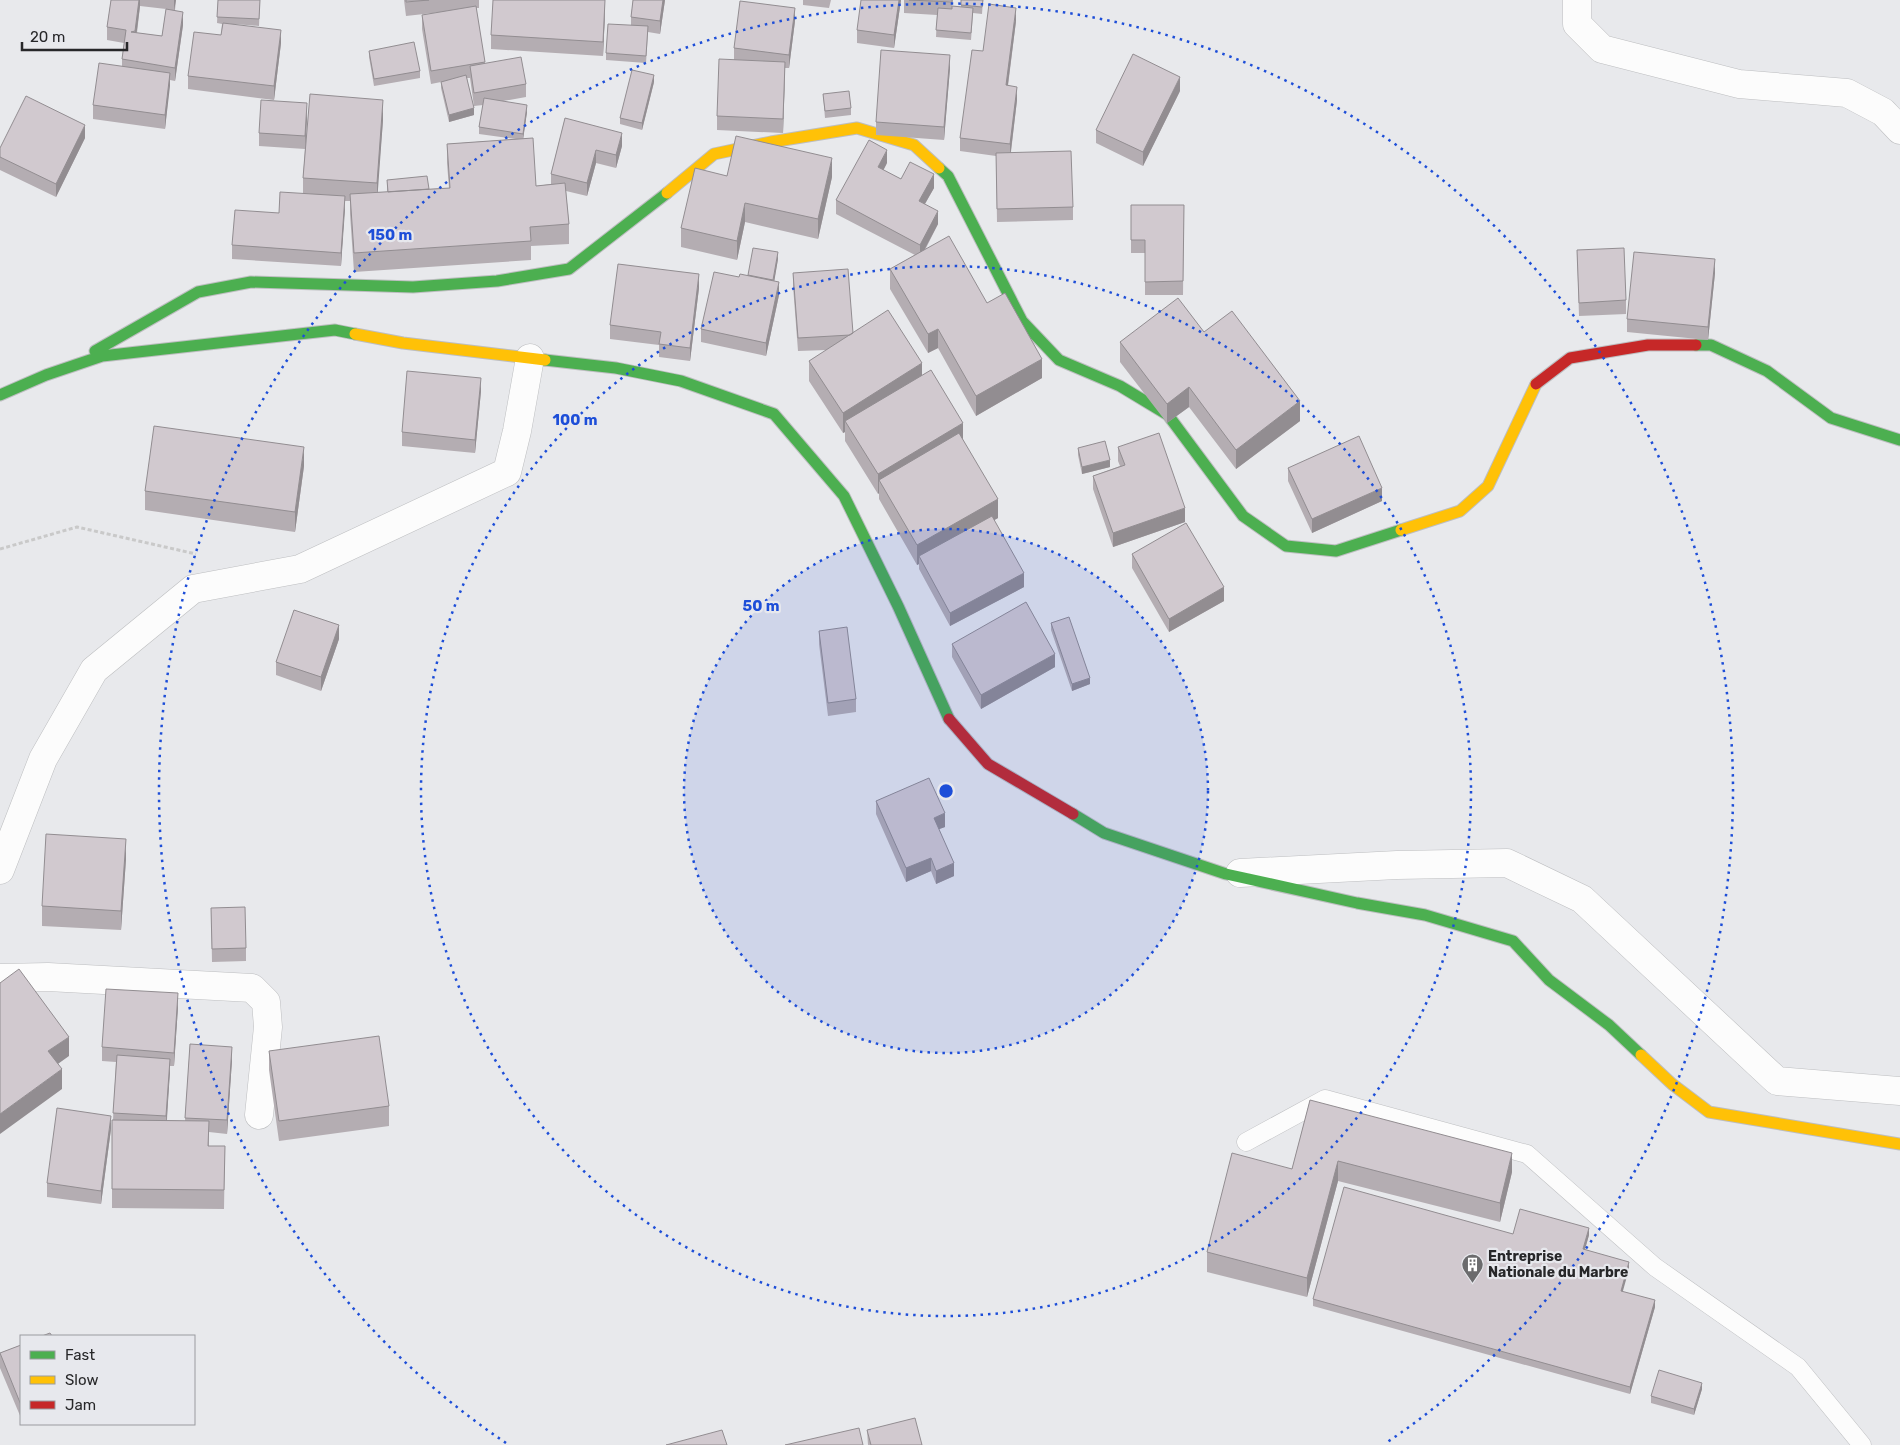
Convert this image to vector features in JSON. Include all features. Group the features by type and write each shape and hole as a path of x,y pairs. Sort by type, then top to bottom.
{"main road":[{"path":"64,369 198,292 251,282 413,287 497,281 569,269 630,223 714,154 771,142 857,128 914,145 948,176 1022,320 1059,360 1120,386 1168,416 1243,516 1286,546 1336,551 1460,511 1488,486 1537,382 1570,358 1648,345 1711,345 1767,371 1831,418 1900,440"},
{"path":"0,395 102,356 335,330 403,343 616,368 681,381 774,414 844,496 898,606 950,719 988,764 1104,833 1226,874 1357,903 1425,914 1514,941 1549,980 1609,1025 1672,1084 1709,1112 1900,1144"}],"street":[{"path":"1577,0 1577,24 1602,50 1739,84 1847,93 1883,112 1900,130"},
{"path":"0,870 43,759 94,670 193,590 300,568 507,472 517,431 530,358"},
{"path":"1226,874 1397,865 1507,863 1582,899 1777,1081 1900,1091"},
{"path":"0,978 48,976 252,988 266,1002 268,1027 259,1115"}],"lane":[{"path":"1246,1142 1325,1099 1527,1154 1655,1267 1798,1367 1862,1445"}],"path":[{"path":"0,549 77,527 202,556"}],"building":[{"path":"111,0 139,0 135,31 131,32 162,36 166,9 183,12 175,68 122,59 126,30 107,27"},
{"path":"218,0 260,0 259,19 217,17"},
{"path":"406,0 429,0 406,2"},
{"path":"493,0 605,0 603,42 491,35"},
{"path":"633,0 663,0 660,21 631,17"},
{"path":"861,0 899,0 894,35 857,30"},
{"path":"909,0 952,0 952,2"},
{"path":"961,0 983,0 982,7 961,5"},
{"path":"740,1 795,8 789,55 734,48"},
{"path":"989,4 1016,8 1006,85 1017,87 1010,144 960,138 972,50 983,51"},
{"path":"476,6 485,62 431,71 422,15"},
{"path":"952,6 973,8 971,33 936,30 938,8 952,9"},
{"path":"223,23 281,30 274,86 188,76 194,32 221,35"},
{"path":"608,24 648,26 646,56 606,53"},
{"path":"414,42 420,71 374,79 369,51"},
{"path":"881,50 950,55 944,127 876,122"},
{"path":"1133,54 1180,77 1143,152 1096,130"},
{"path":"521,57 526,84 474,93 470,66"},
{"path":"719,59 785,62 783,119 717,116"},
{"path":"99,63 170,73 165,115 93,105"},
{"path":"632,70 654,75 642,123 620,118"},
{"path":"466,75 474,108 449,115 441,82"},
{"path":"849,91 851,108 825,111 823,94"},
{"path":"310,94 383,100 377,183 303,178"},
{"path":"26,96 85,125 56,184 0,157 0,148"},
{"path":"484,98 527,105 523,134 479,127"},
{"path":"261,100 307,103 305,136 259,133"},
{"path":"565,118 622,133 616,155 596,150 587,183 551,174"},
{"path":"736,136 832,158 818,219 745,203 737,241 681,228 695,168 727,176"},
{"path":"533,138 536,186 565,183 569,224 530,227 531,241 354,253 350,194 450,188 447,144"},
{"path":"869,140 887,150 878,167 901,179 910,162 934,174 919,201 938,211 920,245 836,200"},
{"path":"1071,151 1073,207 997,209 996,153"},
{"path":"427,176 429,189 388,192 387,180"},
{"path":"280,192 345,196 341,253 232,245 235,210 279,213"},
{"path":"1131,205 1184,205 1183,281 1145,282 1145,240 1131,240"},
{"path":"949,236 987,303 1005,293 1042,359 976,396 938,329 928,334 890,269"},
{"path":"753,248 778,252 773,280 748,275"},
{"path":"1624,248 1626,300 1579,303 1577,250"},
{"path":"1634,252 1715,259 1708,327 1627,319"},
{"path":"618,264 699,274 690,348 659,344 661,332 610,325"},
{"path":"848,269 853,333 850,335 798,338 793,273"},
{"path":"714,272 739,277 740,274 779,282 766,343 701,329"},
{"path":"1178,298 1204,332 1232,311 1300,401 1236,450 1189,387 1167,404 1120,342"},
{"path":"888,310 922,363 843,413 809,361"},
{"path":"931,370 963,423 878,474 845,421"},
{"path":"407,371 481,378 475,440 402,432"},
{"path":"154,426 304,447 295,512 145,491"},
{"path":"959,433 998,499 917,545 879,480"},
{"path":"1159,433 1185,508 1113,533 1093,476 1125,465 1118,447"},
{"path":"1359,436 1382,488 1312,519 1288,468"},
{"path":"1105,441 1110,460 1082,467 1078,448"},
{"path":"992,516 1024,573 950,613 919,556"},
{"path":"1186,523 1224,587 1169,619 1132,554"},
{"path":"1026,602 1055,654 981,695 952,644"},
{"path":"294,610 339,625 321,677 276,662"},
{"path":"1069,617 1090,678 1072,684 1051,623"},
{"path":"847,627 856,699 828,703 819,631"},
{"path":"929,778 945,813 934,818 954,863 936,871 931,858 906,868 876,801"},
{"path":"46,834 126,839 121,911 42,906"},
{"path":"245,907 246,948 212,949 211,908"},
{"path":"19,969 69,1037 48,1051 62,1069 0,1114 0,983"},
{"path":"106,989 178,993 174,1053 102,1047"},
{"path":"379,1036 389,1106 279,1121 269,1051"},
{"path":"190,1044 232,1047 227,1120 185,1118"},
{"path":"117,1055 170,1059 166,1116 113,1113"},
{"path":"1310,1100 1512,1153 1500,1203 1338,1161 1307,1278 1207,1252 1232,1153 1292,1169"},
{"path":"57,1108 111,1116 101,1191 47,1183"},
{"path":"112,1120 209,1121 208,1146 225,1146 224,1190 112,1189"},
{"name":"Entreprise Nationale du Marbre","path":"1344,1187 1513,1234 1520,1209 1589,1228 1583,1249 1629,1262 1621,1291 1655,1300 1630,1387 1313,1299"},
{"path":"20,1345 20,1403 0,1353"},
{"path":"1659,1370 1702,1383 1694,1409 1651,1396"},
{"path":"915,1418 922,1445 871,1445 867,1430"},
{"path":"859,1428 863,1445 785,1445"},
{"path":"722,1430 727,1445 666,1445"}],"traffic: fast":[{"path":"939,168 948,176 1022,321 1059,360 1120,386 1168,415 1243,516 1286,546 1336,551 1401,530"},
{"path":"95,351 198,292 251,282 413,287 497,281 569,269 667,193"},
{"path":"0,395 46,375 102,356 335,330 355,334"},
{"path":"1696,345 1711,345 1767,371 1831,418 1900,440"},
{"path":"545,360 616,368 681,381 774,414 844,496 898,606 949,719"},
{"path":"1073,814 1104,833 1226,874 1357,903 1425,915 1513,941 1549,980 1609,1025 1641,1055"}],"traffic: slow":[{"path":"667,193 714,154 771,142 857,128 914,145 939,168"},
{"path":"355,334 403,343 545,360"},
{"path":"1401,530 1460,511 1488,486 1536,384"},
{"path":"1641,1055 1672,1084 1709,1112 1900,1144"}],"traffic: jam":[{"path":"1536,384 1570,358 1648,345 1696,345"},
{"path":"949,719 988,764 1073,814"}],"place":[{"name":"Entreprise Nationale du Marbre","path":"1472,1283"}]}
